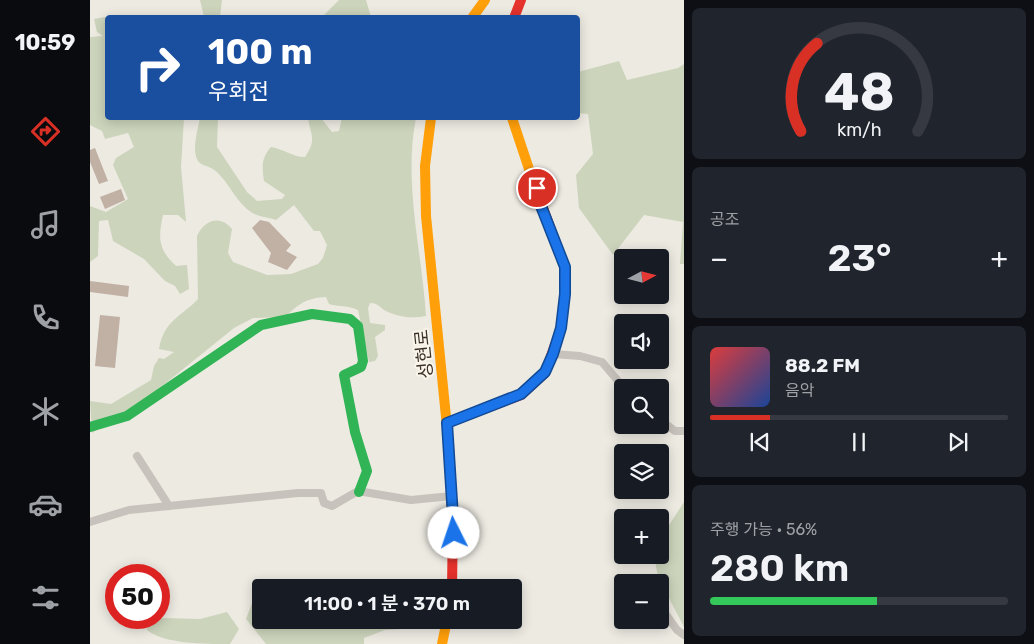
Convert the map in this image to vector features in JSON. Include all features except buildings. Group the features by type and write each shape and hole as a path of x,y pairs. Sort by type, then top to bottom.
{"main road":[{"path":"474,15 486,0"},
{"path":"515,15 521,0"},
{"name":"성현로","path":"430,120 426,138 426,211 447,423 454,533 452,579"},
{"path":"447,423 521,394 545,372 561,328 565,294 565,267 541,206 513,120"},
{"path":"90,426 126,416 261,325 312,314 350,319 358,326 363,361 361,366 344,375 355,432 367,471 359,492"},
{"path":"442,644 445,629"}],"street":[{"path":"553,354 580,356 602,362 616,379"},
{"path":"669,427 675,431 684,431"},
{"path":"136,456 169,506"},
{"path":"90,522 129,510 321,493 324,503 332,506 359,492 411,500 452,496"},
{"path":"669,620 676,630 684,635"}],"green space":[{"path":"200,0 222,0 220,15 204,15"},
{"path":"339,0 366,0 370,15 324,15"},
{"path":"105,17 105,120 184,120 181,167 186,222 178,215 163,215 160,230 161,243 170,260 176,266 187,265 189,289 180,294 175,286 165,281 144,259 113,241 108,220 99,221 98,256 90,262 90,206 106,212 128,199 113,165 116,158 134,147 128,133 105,139 102,131 90,125 90,37 103,36 97,32 94,19"},
{"path":"619,61 627,80 678,68 684,64 684,264 680,264 683,222 644,215 618,249 614,249 613,255 579,208 576,175 593,154 588,114 580,113 580,71"},
{"path":"200,120 218,120 217,147 247,192 257,201 282,199 285,195 264,181 264,159 271,147 296,156 305,157 312,142 308,120 323,120 332,132 339,131 342,120 416,120 413,143 412,192 426,316 399,316 384,310 376,304 370,303 368,308 370,323 385,325 385,330 375,337 378,356 375,361 369,362 358,310 351,307 329,304 326,297 303,302 285,317 253,318 234,328 151,395 92,433 90,401 111,404 151,380 154,366 159,358 164,359 174,352 159,349 161,339 169,325 198,299 197,236 204,226 217,220 227,224 232,229 228,253 233,262 267,275 291,274 318,264 323,258 327,245 320,231 314,231 294,205 276,220 254,214 240,202 219,174 198,161 195,144"},
{"path":"684,502 684,627 669,598 669,574 657,574 656,564 669,564 669,525"},
{"path":"252,603 252,626 246,619"},
{"path":"227,612 239,629 230,644 184,642 162,638 146,629 170,629 170,618 200,619"},
{"path":"254,629 402,629 385,630 364,638 364,644 266,644"}],"traffic: fast":[{"path":"90,427 127,416 261,325 312,314 350,319 358,326 363,361 361,367 344,375 355,432 367,471 359,492"}],"traffic: slow":[{"path":"474,15 485,0"},
{"path":"431,120 425,166 426,216 449,447"},
{"path":"513,120 534,184"},
{"path":"442,644 445,629"}],"traffic: jam":[{"path":"515,15 521,0"},
{"path":"447,423 521,395 545,373 561,328 565,294 565,267 534,184"},
{"path":"449,447 453,519 452,579"}],"route":[{"path":"454,533 447,423 521,394 545,372 561,328 565,294 565,267 541,206 537,188"}]}
